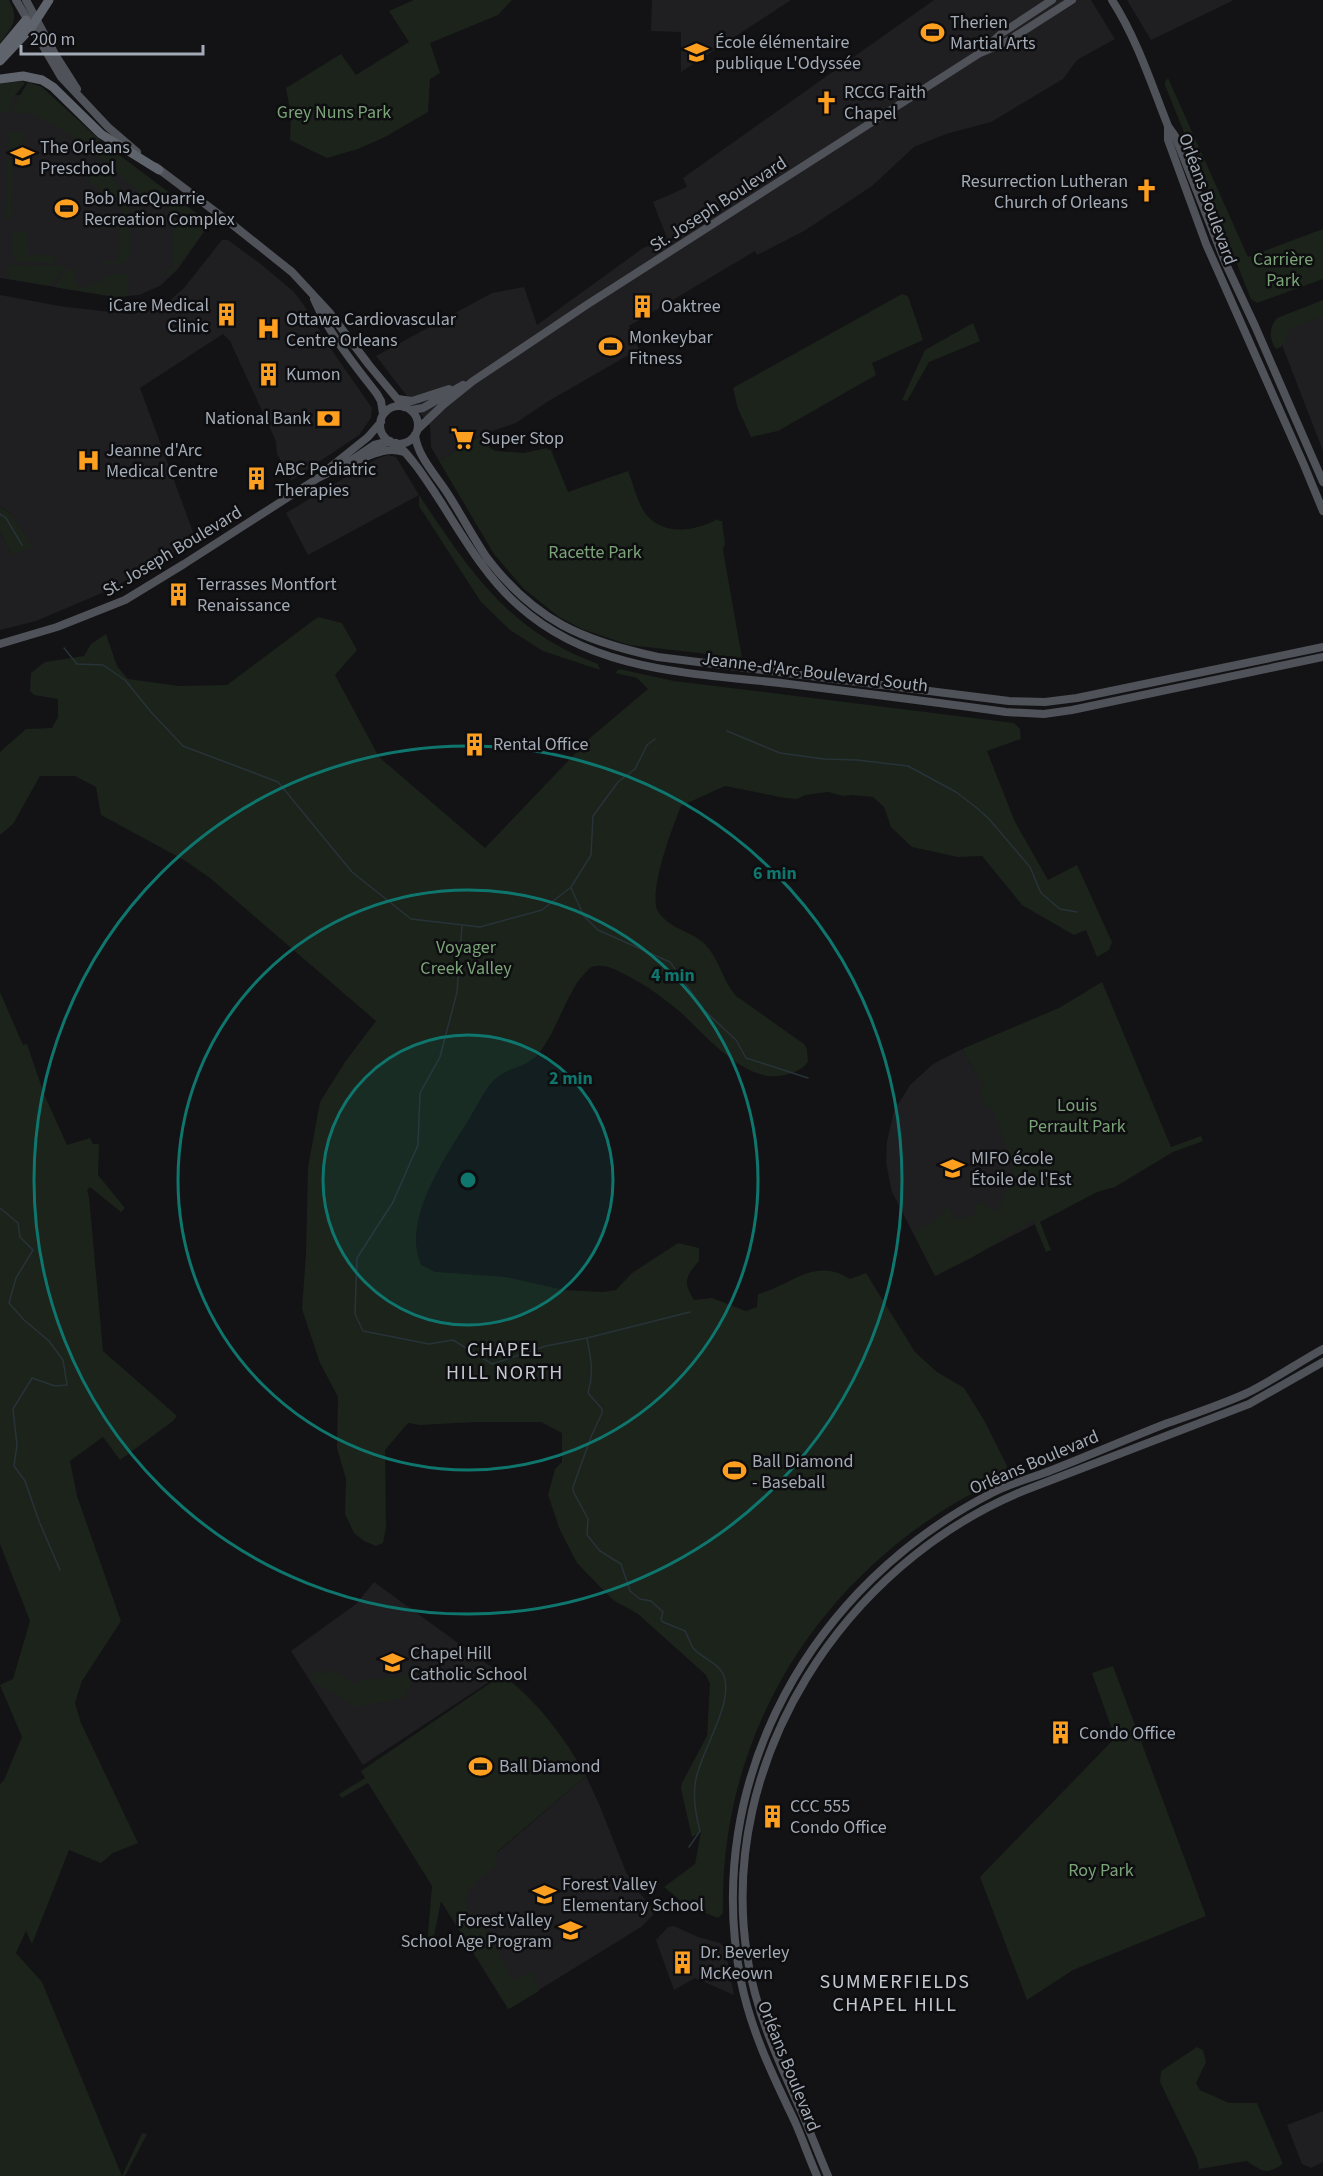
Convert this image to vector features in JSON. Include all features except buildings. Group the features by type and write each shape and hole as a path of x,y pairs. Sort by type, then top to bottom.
{"highway":[{"path":"0,60 49,0"},
{"path":"0,51 31,23"},
{"path":"0,79 23,76 42,80 53,87 101,134 159,170"}],"main road":[{"path":"16,0 82,99 108,128 159,170 281,262 311,292 329,312 394,396 417,419 416,432 406,442 393,442 382,433 381,401 322,317 311,292"},
{"path":"26,0 31,23"},
{"name":"St. Joseph Boulevard","path":"416,432 442,406 473,381 980,53 1002,33 1052,0"},
{"name":"St. Joseph Boulevard","path":"980,53 1006,42 1072,0"},
{"name":"Orléans Boulevard","path":"1112,0 1133,37 1225,262 1323,482"},
{"name":"Orléans Boulevard","path":"1168,126 1168,140 1206,244 1323,511"},
{"name":"St. Joseph Boulevard","path":"407,408 423,408 458,387 473,381"},
{"path":"394,396 405,402 458,387"},
{"path":"382,418 392,407 407,408"},
{"name":"St. Joseph Boulevard","path":"318,478 368,437 382,418"},
{"name":"Jeanne-d'Arc Boulevard South","path":"416,432 416,444 421,455 440,480 486,556 520,595 560,625 581,636 616,648 658,657 1037,703 1077,698 1323,647"},
{"name":"St. Joseph Boulevard","path":"0,644 57,627 125,600 318,478 342,466 374,445 393,442"},
{"name":"Jeanne-d'Arc Boulevard South","path":"393,442 407,453 482,564 516,604 536,621 558,635 613,659 679,671 1006,712 1044,714 1323,657"},
{"path":"342,466 382,451 397,450 407,453"},
{"path":"613,659 616,648"},
{"name":"Orléans Boulevard","path":"817,2176 765,2058 753,2024 741,1981 733,1920 735,1852 749,1782 777,1708 809,1654 838,1614 868,1581 911,1543 947,1518 1006,1486 1248,1392 1323,1349"},
{"name":"Orléans Boulevard","path":"828,2176 764,2024 752,1982 744,1931 746,1854 758,1787 775,1738 801,1687 836,1634 875,1590 918,1552 964,1521 1023,1491 1249,1404 1323,1362"}],"shaded area":[{"name":"École élémentaire publique L'Odyssée","path":"652,0 791,0 681,72 681,32 651,31"},
{"path":"934,0 1091,0 1115,39 1077,60 1063,79 991,122 946,134 914,147 872,186 804,231 757,255 755,251 629,326 639,349 547,402 516,423 483,434 439,461 431,447 430,426 376,356 492,293 524,287 537,325 643,248 667,238 653,202 687,187 683,178"},
{"path":"1127,0 1232,0 1232,1 1151,40"},
{"path":"38,94 208,226 178,269 160,286 139,295 116,297 0,278 0,96"},
{"path":"222,240 228,240 293,291 372,408 371,418 359,435 292,480 277,454 276,441 230,341 223,334 140,388 196,540 111,589 36,621 0,630 0,532 12,555 11,514 0,506 0,295 65,307 131,314 162,307 184,288"},
{"path":"1323,301 1323,451 1277,332"},
{"path":"388,455 396,457 419,495 308,555 286,513 378,458"},
{"path":"962,1049 996,1107 1035,1224 935,1276 892,1192 886,1163 887,1141 894,1111 910,1085 933,1064"},
{"name":"Chapel Hill Catholic School","path":"374,1582 501,1674 363,1765 291,1651 356,1604"},
{"name":"Forest Valley Elementary School","path":"586,1776 626,1872 652,1908 653,1915 641,1927 508,2009 441,1901"},
{"path":"674,1926 698,1937 720,1943 725,1948 734,1995 695,1978 674,1990 656,1940 668,1927"},
{"path":"1323,2111 1323,2162 1311,2168 1302,2164 1287,2125"}],"green space":[{"path":"0,0 9,0 14,18 11,28 0,43"},
{"name":"Grey Nuns Park","path":"414,0 512,0 498,15 430,43 440,73 430,79 428,112 385,137 358,149 327,158 290,140 291,115 286,88 341,54 356,75 409,42 389,11"},
{"name":"Carrière Park","path":"1168,78 1248,257 1323,229 1323,279 1257,303 1251,299 1165,85"},
{"path":"22,81 25,83 12,99 9,113 0,112 0,84"},
{"path":"28,82 42,87 102,142 199,215 198,217 208,222 206,229 172,274 163,275 167,269 173,269 174,210 168,210 168,203 142,203 141,198 137,198 135,192 138,190 137,187 134,189 130,183 65,132 36,118 36,113 12,113 14,105"},
{"path":"24,132 23,144 17,144 17,147 11,148 10,161 13,161 11,220 6,218 9,133"},
{"path":"96,169 119,186 125,194 123,195 127,208 129,208 130,256 119,265 105,265 103,262 118,262 122,197 99,196 99,187 90,185 90,173"},
{"path":"13,232 27,232 28,255 55,255 54,263 16,261 13,257"},
{"path":"10,265 65,267 50,286 10,279 7,272"},
{"path":"66,269 77,269 74,276 76,284 85,288 114,274 126,274 129,277 128,296 115,297 54,287"},
{"path":"902,294 908,296 923,340 872,363 876,375 778,431 751,437 738,409 733,388"},
{"path":"1323,300 1323,316 1292,327 1281,347 1276,349 1271,333 1272,325 1277,318"},
{"path":"973,323 980,341 929,362 907,401 902,400 925,350"},
{"name":"Racette Park","path":"483,434 490,448 496,451 524,453 547,448 551,450 568,492 628,471 643,510 659,525 678,530 699,527 718,519 722,521 725,544 723,550 742,658 629,645 582,629 559,617 523,588 494,554 439,461"},
{"path":"419,495 456,549 494,596 539,634 598,664 600,670 543,651 510,630 481,602 419,506"},
{"path":"0,506 11,514 33,547 12,555 0,532"},
{"name":"Voyager Creek Valley","path":"318,617 342,623 357,650 335,675 379,757 485,848 591,737 648,689 637,678 615,673 619,669 674,681 1014,723 1020,729 1021,739 987,751 1015,822 1048,880 1077,865 1112,942 1109,950 1097,957 1086,930 1074,935 1022,905 982,856 958,857 912,847 891,827 884,807 873,797 844,796 828,792 805,795 797,799 725,786 681,806 662,861 656,904 664,919 705,944 736,996 804,1044 807,1049 808,1062 798,1070 785,1075 770,1076 755,1072 741,1065 713,1044 679,1011 647,987 614,969 605,966 591,967 576,985 540,1052 529,1062 500,1075 487,1088 429,1189 421,1209 416,1247 421,1265 435,1272 506,1277 564,1290 603,1292 616,1290 632,1273 678,1243 699,1248 699,1261 687,1280 688,1289 694,1300 712,1298 746,1311 757,1307 758,1294 803,1275 825,1271 850,1279 866,1273 915,1352 937,1372 964,1388 984,1420 1009,1470 1007,1476 945,1510 889,1551 840,1598 798,1652 765,1711 741,1775 727,1842 723,1913 718,1918 687,1906 664,1887 695,1864 701,1832 692,1837 681,1789 707,1736 710,1684 706,1675 638,1614 613,1600 577,1563 560,1530 548,1495 555,1469 562,1462 562,1433 541,1422 420,1425 408,1423 385,1450 386,1528 383,1543 376,1546 364,1541 354,1533 345,1514 346,1479 337,1448 338,1397 320,1363 302,1309 308,1167 320,1102 345,1062 376,1021 210,878 184,860 101,815 96,787 75,776 40,776 13,824 0,835 0,752 26,729 52,728 58,717 58,699 34,695 30,691 31,673 45,662 84,656 91,644 106,634 117,666 128,679 179,686 227,685"},
{"name":"Louis Perrault Park","path":"1102,982 1171,1147 1201,1136 1203,1141 1173,1152 1115,1187 1097,1192 1040,1222 1051,1250 1046,1252 1033,1220 973,1257 935,1276 913,1232 933,1222 949,1206 955,1219 975,1215 975,1205 985,1203 990,1210 999,1209 1011,1179 1011,1162 994,1112 982,1101 980,1086 984,1087 962,1049 1059,1008"},
{"path":"0,992 23,1045 27,1044 44,1094 67,1145 90,1138 93,1144 99,1144 98,1175 125,1208 121,1212 90,1187 87,1190 103,1351 177,1416 120,1460 103,1437 70,1461 77,1496 121,1621 82,1681 75,1703 81,1723 138,1843 113,1853 101,1863 69,1850 32,1944 26,1931 16,1953 42,1982 122,2176 0,2176 0,1784 4,1780 22,1737 0,1685 13,1679 30,1621 0,1544"},
{"name":"Roy Park","path":"1113,1666 1206,1916 1073,1970 1027,2000 980,1877 1115,1738 1092,1673"},
{"path":"332,1669 356,1685 359,1681 416,1674 404,1698 355,1707 310,1679 315,1670 321,1674 323,1671 328,1674"},
{"path":"502,1675 527,1696 549,1721 586,1776 497,1852 495,1867 476,1883 466,1897 467,1908 486,1930 513,1980 532,1972 539,1991 509,2009 441,1901 432,1946 427,1945 432,1886 368,1783 342,1798 339,1794 365,1778 361,1771"},
{"path":"1197,2047 1203,2050 1206,2062 1196,2083 1200,2090 1229,2103 1257,2103 1283,2164 1268,2171 1261,2170 1247,2161 1199,2169 1197,2159 1160,2082 1161,2071"},
{"path":"142,2133 147,2134 125,2176 122,2176"}],"waterway":[{"path":"0,514 6,518 22,545"},
{"path":"64,648 77,664 103,665 125,680 183,746 278,782 352,872 411,919 480,927 542,910 571,887 591,855 593,816 618,782 635,769 647,745 655,739"},
{"path":"727,731 780,753 908,766 956,792 977,808 1030,867 1041,893 1060,909 1077,912"},
{"path":"571,888 584,916 598,930 670,962 704,1010 736,1040 746,1058 808,1078"},
{"path":"462,926 457,992 440,1057 420,1093 418,1145 393,1202 357,1258 355,1314 363,1331 429,1344 453,1340 492,1364 546,1346 690,1312"},
{"path":"0,1208 18,1223 20,1237 33,1250 16,1278 9,1303 24,1320 49,1341 63,1360 67,1385 55,1386 32,1378 13,1409 17,1445 14,1466 25,1481 60,1570"},
{"path":"587,1339 591,1359 588,1393 602,1409 573,1487 588,1519 587,1535 600,1551 621,1564 630,1591 640,1599 651,1601 663,1612 661,1619 663,1622 685,1631 693,1648 716,1665 725,1680 726,1692 723,1705 697,1773 694,1797 700,1831 689,1847"}],"place":[{"name":"Therien Martial Arts","path":"932,32"},
{"name":"École élémentaire publique L'Odyssée","path":"697,52"},
{"name":"RCCG Faith Chapel","path":"826,102"},
{"name":"The Orleans Preschool","path":"22,157"},
{"name":"Resurrection Lutheran Church of Orleans","path":"1146,191"},
{"name":"Bob MacQuarrie Recreation Complex","path":"66,208"},
{"name":"Oaktree","path":"643,306"},
{"name":"iCare Medical Clinic","path":"227,315"},
{"name":"Ottawa Cardiovascular Centre Orleans","path":"268,329"},
{"name":"Monkeybar Fitness","path":"611,347"},
{"name":"Kumon","path":"268,374"},
{"name":"National Bank","path":"329,418"},
{"name":"Super Stop","path":"463,438"},
{"name":"Jeanne d'Arc Medical Centre","path":"88,460"},
{"name":"ABC Pediatric Therapies","path":"257,479"},
{"name":"Terrasses Montfort Renaissance","path":"179,594"},
{"name":"Rental Office","path":"475,744"},
{"name":"MIFO école Étoile de l'Est","path":"953,1168"},
{"name":"Ball Diamond - Baseball","path":"734,1471"},
{"name":"Chapel Hill Catholic School","path":"392,1663"},
{"name":"Condo Office","path":"1061,1733"},
{"name":"Ball Diamond","path":"481,1766"},
{"name":"CCC 555 Condo Office","path":"772,1816"},
{"name":"Forest Valley Elementary School","path":"544,1894"},
{"name":"Forest Valley School Age Program","path":"570,1930"},
{"name":"Dr. Beverley McKeown","path":"682,1962"}],"district":[{"name":"CHAPEL HILL NORTH","path":"505,1360"},
{"name":"SUMMERFIELDS CHAPEL HILL","path":"895,1992"}]}
